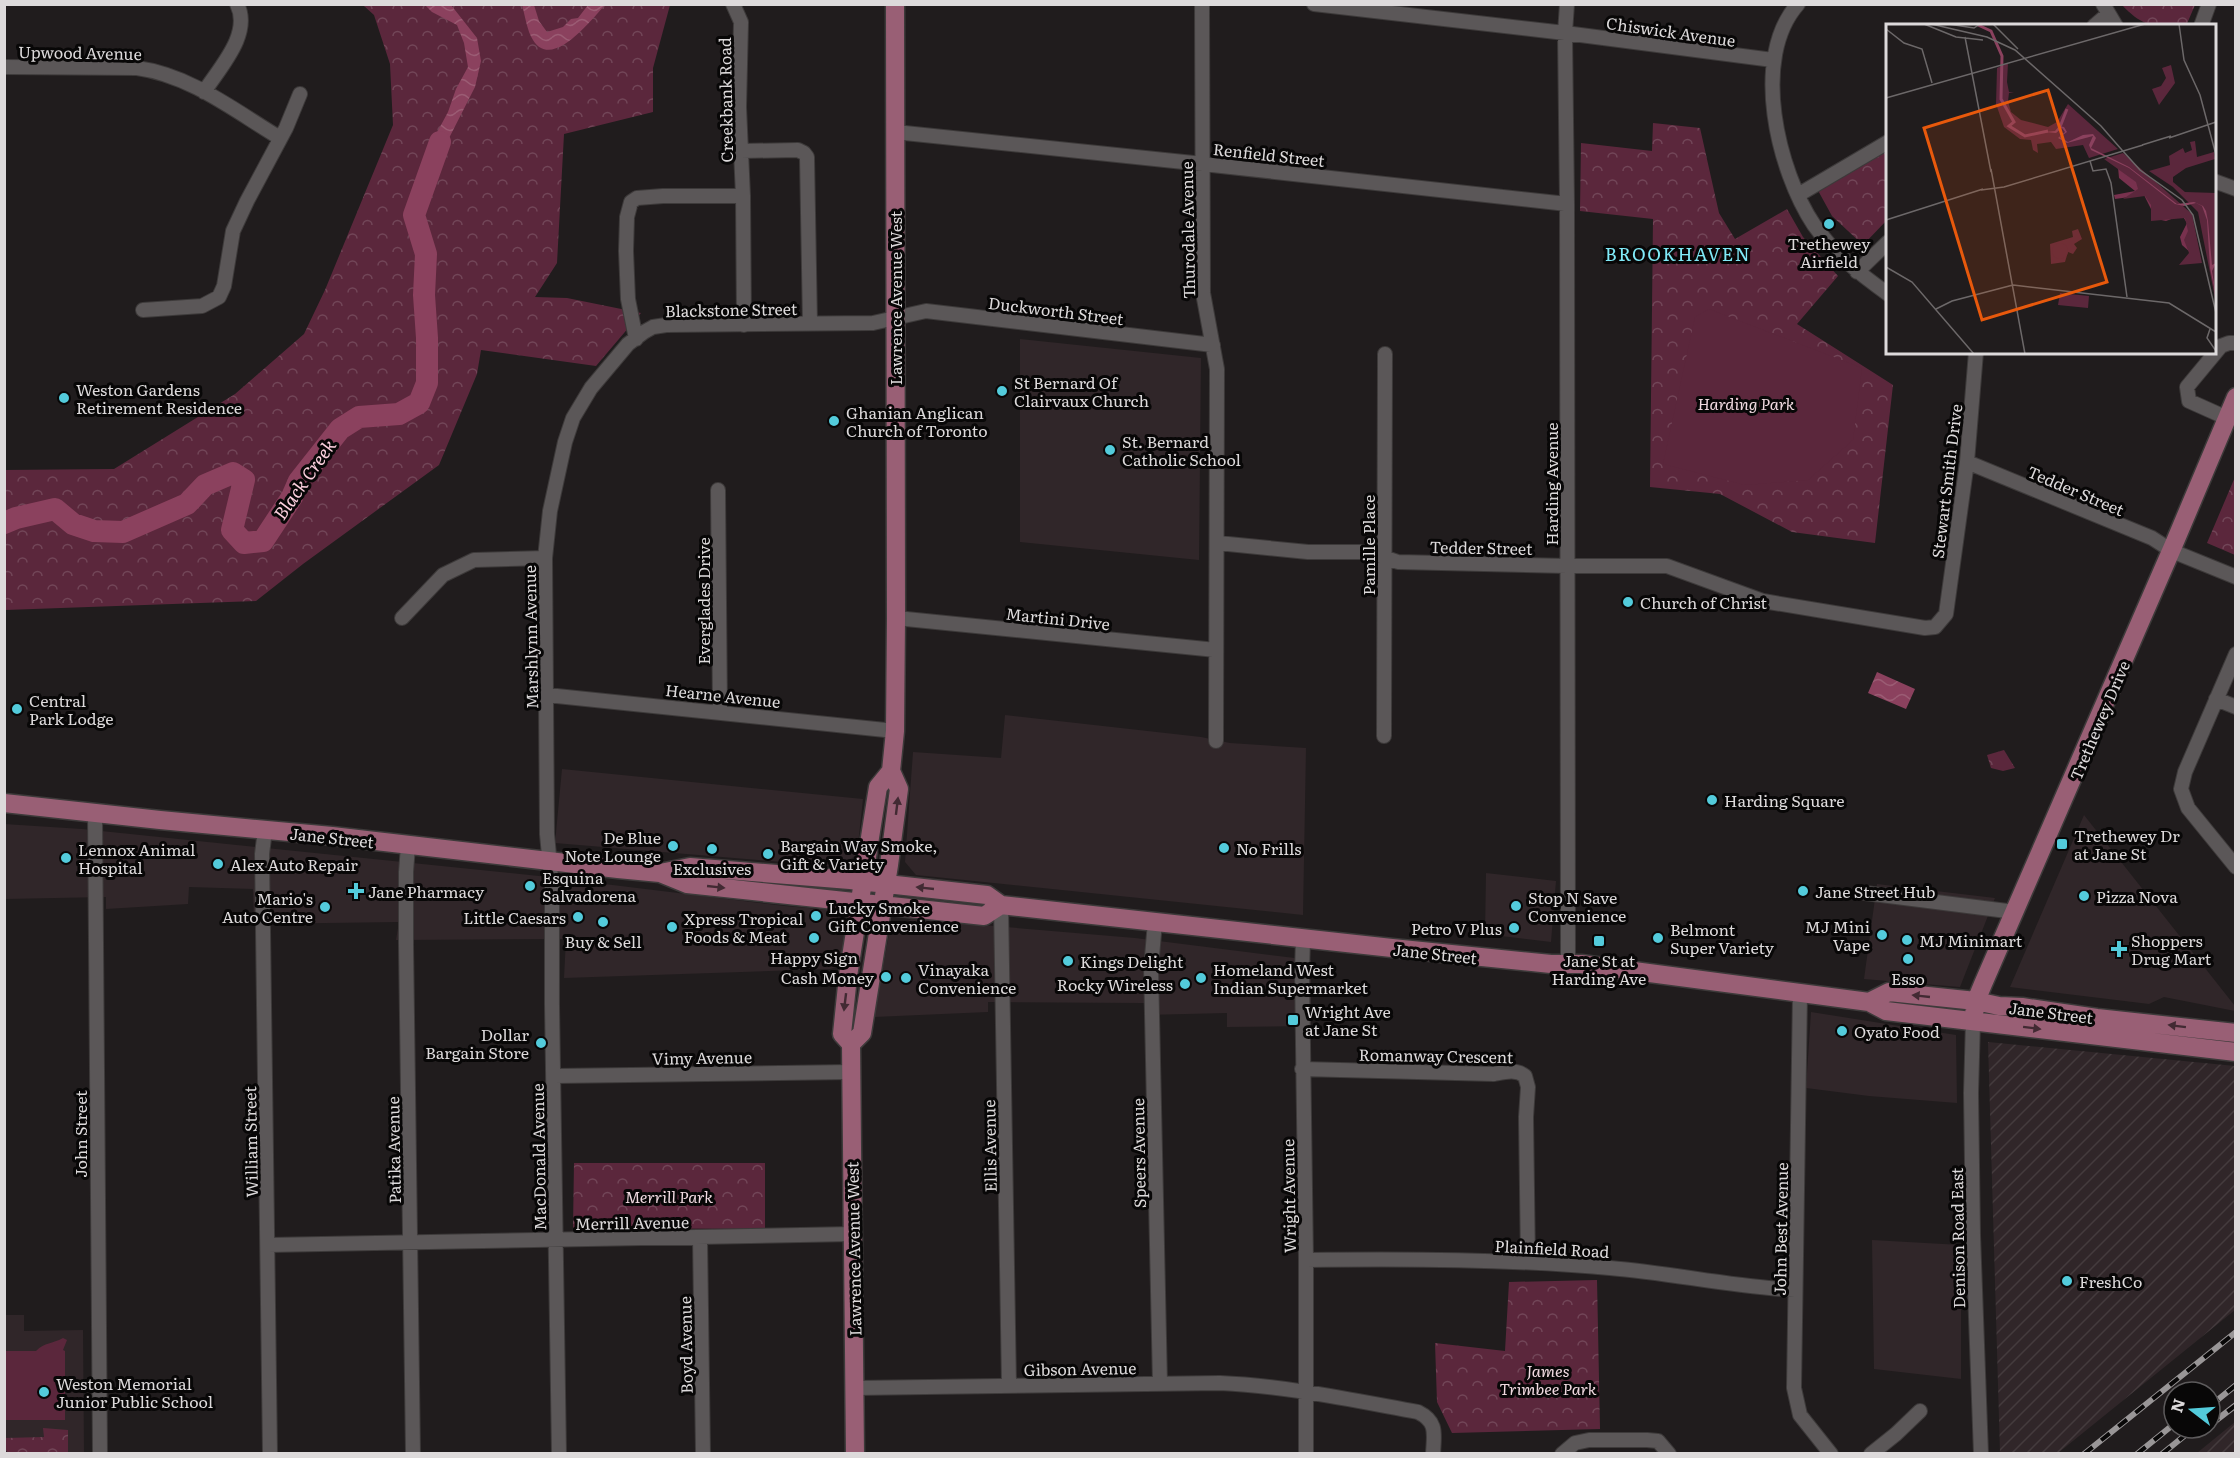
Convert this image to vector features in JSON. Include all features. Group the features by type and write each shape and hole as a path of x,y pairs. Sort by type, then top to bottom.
{"main road":[{"name":"Lawrence Avenue West","path":"851,1044 862,1033 899,789 891,771 895,731 896,618 895,4"},
{"name":"Trethewey Drive","path":"1974,1021 1976,1001 2172,550 2235,397"},
{"name":"Lawrence Avenue West","path":"855,1454 851,1044 842,1034 848,976 878,787 891,771"},
{"name":"Jane Street","path":"4,803 550,860 660,873 687,884 984,916 1001,905"},
{"name":"Jane Street","path":"660,873 690,867 864,881 987,895 1001,905 1733,983 1869,1002 1886,1011 2235,1052"},
{"name":"Jane Street","path":"1869,1002 1889,992 2235,1033"}],"street":[{"path":"204,92 240,36 243,21 237,4"},
{"name":"Creekbank Road","path":"733,4 741,22 739,107 743,196 744,325"},
{"name":"Thurodale Avenue","path":"1202,4 1203,293 1217,369 1216,741"},
{"name":"Chiswick Avenue","path":"1314,4 1773,60"},
{"name":"Harding Avenue","path":"1567,4 1565,33 1568,964"},
{"path":"1798,4 1782,28 1773,60 1772,85 1788,174 1814,225 1835,251 1857,272 1886,293"},
{"path":"2202,24 2210,4"},
{"path":"2097,24 2109,15"},
{"name":"Upwood Avenue","path":"4,67 146,69 174,76 280,138"},
{"path":"143,310 202,306 219,297 224,286 233,231 300,94"},
{"name":"Renfield Street","path":"895,132 1567,204"},
{"path":"1798,195 1886,143"},
{"path":"741,151 798,150 807,157 810,324"},
{"path":"2216,182 2235,189"},
{"path":"636,339 628,299 626,251 627,217 631,202 637,198 663,196 743,196"},
{"path":"1857,272 1886,243"},
{"name":"Duckworth Street","path":"895,318 926,311 1213,345"},
{"name":"Blackstone Street","path":"573,417 600,376 628,344 653,327 873,323 895,318"},
{"path":"2216,352 2221,346 2235,343"},
{"name":"Pamille Place","path":"1384,354 1384,736"},
{"name":"Stewart Smith Drive","path":"1946,614 1967,462 1976,354"},
{"path":"2214,354 2187,387 2189,401 2227,418"},
{"name":"Marshlynn Avenue","path":"550,860 545,558 550,511 565,442 573,417"},
{"name":"Tedder Street","path":"1967,462 2152,538 2172,550 2235,577"},
{"name":"Everglades Drive","path":"718,490 720,711"},
{"name":"Tedder Street","path":"1218,543 1308,552 1369,552 1398,562 1667,566 1763,601 1925,628 1935,627 1946,614"},
{"path":"402,618 442,575 474,560 545,558"},
{"name":"Martini Drive","path":"896,618 1216,650"},
{"path":"2235,654 2185,772 2181,789 2188,808 2235,867"},
{"name":"Hearne Avenue","path":"547,695 720,711 895,731"},
{"path":"2216,699 2235,707"},
{"name":"John Street","path":"95,813 100,1454"},
{"name":"William Street","path":"266,830 262,854 270,1454"},
{"name":"Patika Avenue","path":"408,846 406,944 413,1454"},
{"name":"MacDonald Avenue","path":"550,860 559,1454"},
{"path":"1865,893 2015,912"},
{"name":"Ellis Avenue","path":"1001,905 1009,1386"},
{"name":"Speers Avenue","path":"1155,922 1151,968 1160,1384"},
{"name":"Wright Avenue","path":"1304,939 1302,1069 1306,1260 1306,1454"},
{"name":"John Best Avenue","path":"1800,993 1794,1388 1800,1415 1831,1454"},
{"name":"Denison Road East","path":"1974,1021 1971,1093 1973,1235 1981,1454"},
{"name":"Romanway Crescent","path":"1302,1069 1494,1074 1511,1072 1525,1076 1528,1087 1526,1117 1528,1262"},
{"name":"Vimy Avenue","path":"554,1076 851,1072"},
{"name":"Merrill Avenue","path":"268,1245 853,1234"},
{"name":"Boyd Avenue","path":"700,1237 703,1454"},
{"name":"Plainfield Road","path":"1306,1260 1430,1259 1528,1262 1613,1268 1767,1289 1795,1290"},
{"name":"Gibson Avenue","path":"855,1388 1220,1383 1305,1391 1418,1412 1428,1417 1434,1428 1433,1454"},
{"path":"1871,1454 1920,1411"},
{"path":"1562,1454 1575,1443 1589,1440 1647,1440 1658,1441 1669,1454"}],"shaded area":[{"name":"St. Bernard Catholic School","path":"1020,339 1201,358 1199,560 1020,542"},
{"path":"1005,715 1201,737 1230,743 1306,748 1303,915 916,875 905,862 913,752 1001,758"},
{"path":"562,769 863,799 857,854 841,867 555,843"},
{"path":"2084,815 2235,1006 2235,1011 2164,997 2149,1004 2010,987"},
{"path":"4,824 82,829 539,876 831,910 840,922 846,941 842,965 830,969 564,978 566,939 396,940 399,922 254,924 253,889 189,887 188,904 106,909 106,897 5,899"},
{"path":"1486,873 1556,881 1551,942 1485,934"},
{"path":"1877,884 1995,898 1960,987 1864,979"},
{"path":"911,919 1135,938 1311,960 1311,1026 1227,1027 1227,1013 1145,1015 1144,1003 988,1002 988,1012 874,1017 889,934"},
{"path":"1811,1012 1956,1035 1957,1103 1806,1088"},
{"path":"1988,1042 2235,1066 2235,1310 2058,1453 2000,1453"},
{"path":"1872,1240 1961,1245 1961,1379 1874,1369"},
{"name":"Weston Memorial Junior Public School","path":"5,1315 24,1315 24,1331 83,1330 84,1453 5,1454"},
{"path":"2235,1422 2235,1453 2197,1453 2213,1440 2222,1440 2222,1433"}],"green space":[{"path":"363,5 670,5 653,68 653,112 564,134 557,263 535,297 567,298 641,313 596,366 481,350 477,374 439,465 256,601 5,610 4,470 114,469 235,394 304,334 325,290 393,125 390,64 374,15"},
{"path":"2122,5 2195,5 2187,24 2151,24 2130,13"},
{"name":"Harding Park","path":"1653,123 1700,128 1719,213 1735,239 1787,209 1803,237 1838,276 1797,324 1893,385 1875,543 1792,532 1720,494 1650,487 1653,219 1580,211 1581,143 1652,151"},
{"path":"1886,146 1886,221 1863,245 1832,216 1815,185"},
{"path":"1709,309 1862,368 1853,440 1808,480 1745,485 1663,464 1695,317"},
{"path":"2235,477 2235,555 2207,543"},
{"path":"2004,750 2015,768 2003,771 1991,768 1987,755"},
{"name":"Merrill Park","path":"574,1163 765,1163 765,1229 573,1228"},
{"name":"James Trimbee Park","path":"1597,1280 1600,1429 1452,1433 1437,1402 1435,1343 1505,1351 1509,1282"},
{"path":"63,1338 67,1340 63,1350 65,1351 65,1420 5,1420 5,1351 36,1351 42,1346"},
{"path":"43,1428 68,1430 68,1453 7,1454 5,1451 5,1438 44,1437"}],"water":[{"path":"425,5 451,5 477,38 481,61 475,87 445,146 437,173 423,169 426,153 468,67 464,43 457,25 432,12"},
{"path":"522,5 534,5 539,21 547,32 563,27 571,19 578,18 588,5 605,5 571,40 550,50 541,48 533,40"},
{"path":"1877,672 1915,689 1906,709 1868,693"}],"waterway":[{"name":"Black Creek","path":"4,523 55,509 73,524 94,531 123,532 187,504 205,485 233,473 244,480 232,530 244,543 263,541 292,497 299,481 340,429 359,417 399,414 419,403 427,383 424,295 426,254 414,215 440,142"}],"railway":[{"path":"2084,1454 2236,1332"},
{"path":"2222,1396 2236,1385"},
{"path":"2222,1416 2236,1405"},
{"path":"2137,1454 2162,1434"},
{"path":"2162,1454 2179,1440"}],"place":[{"name":"Trethewey Airfield","path":"1829,224"},
{"name":"St Bernard Of Clairvaux Church","path":"1002,391"},
{"name":"Weston Gardens Retirement Residence","path":"64,398"},
{"name":"Ghanian Anglican Church of Toronto","path":"834,421"},
{"name":"St. Bernard Catholic School","path":"1110,450"},
{"name":"Church of Christ","path":"1628,602"},
{"name":"Central Park Lodge","path":"17,709"},
{"name":"Harding Square","path":"1712,800"},
{"name":"Trethewey Dr at Jane St","path":"2062,844"},
{"name":"De Blue Note Lounge","path":"673,846"},
{"name":"No Frills","path":"1224,848"},
{"name":"Exclusives","path":"712,849"},
{"name":"Bargain Way Smoke, Gift & Variety","path":"768,854"},
{"name":"Lennox Animal Hospital","path":"66,858"},
{"name":"Alex Auto Repair","path":"218,864"},
{"name":"Esquina Salvadorena","path":"530,886"},
{"name":"Jane Pharmacy","path":"356,891"},
{"name":"Jane Street Hub","path":"1803,891"},
{"name":"Pizza Nova","path":"2084,896"},
{"name":"Stop N Save Convenience","path":"1516,906"},
{"name":"Mario's Auto Centre","path":"325,907"},
{"name":"Lucky Smoke Gift Convenience","path":"816,916"},
{"name":"Little Caesars","path":"578,917"},
{"name":"Buy & Sell","path":"603,922"},
{"name":"Xpress Tropical Foods & Meat","path":"672,927"},
{"name":"Petro V Plus","path":"1514,928"},
{"name":"MJ Mini Vape","path":"1882,935"},
{"name":"Happy Sign","path":"814,938"},
{"name":"Belmont Super Variety","path":"1658,938"},
{"name":"MJ Minimart","path":"1907,940"},
{"name":"Jane St at Harding Ave","path":"1599,941"},
{"name":"Shoppers Drug Mart","path":"2119,949"},
{"name":"Esso","path":"1908,959"},
{"name":"Kings Delight","path":"1068,961"},
{"name":"Cash Money","path":"886,977"},
{"name":"Vinayaka Convenience","path":"906,978"},
{"name":"Homeland West Indian Supermarket","path":"1201,978"},
{"name":"Rocky Wireless","path":"1185,984"},
{"name":"Wright Ave at Jane St","path":"1293,1020"},
{"name":"Oyato Food","path":"1842,1031"},
{"name":"Dollar Bargain Store","path":"541,1043"},
{"name":"FreshCo","path":"2067,1281"},
{"name":"Weston Memorial Junior Public School","path":"44,1392"}],"district":[{"name":"BROOKHAVEN","path":"1678,253"}]}
